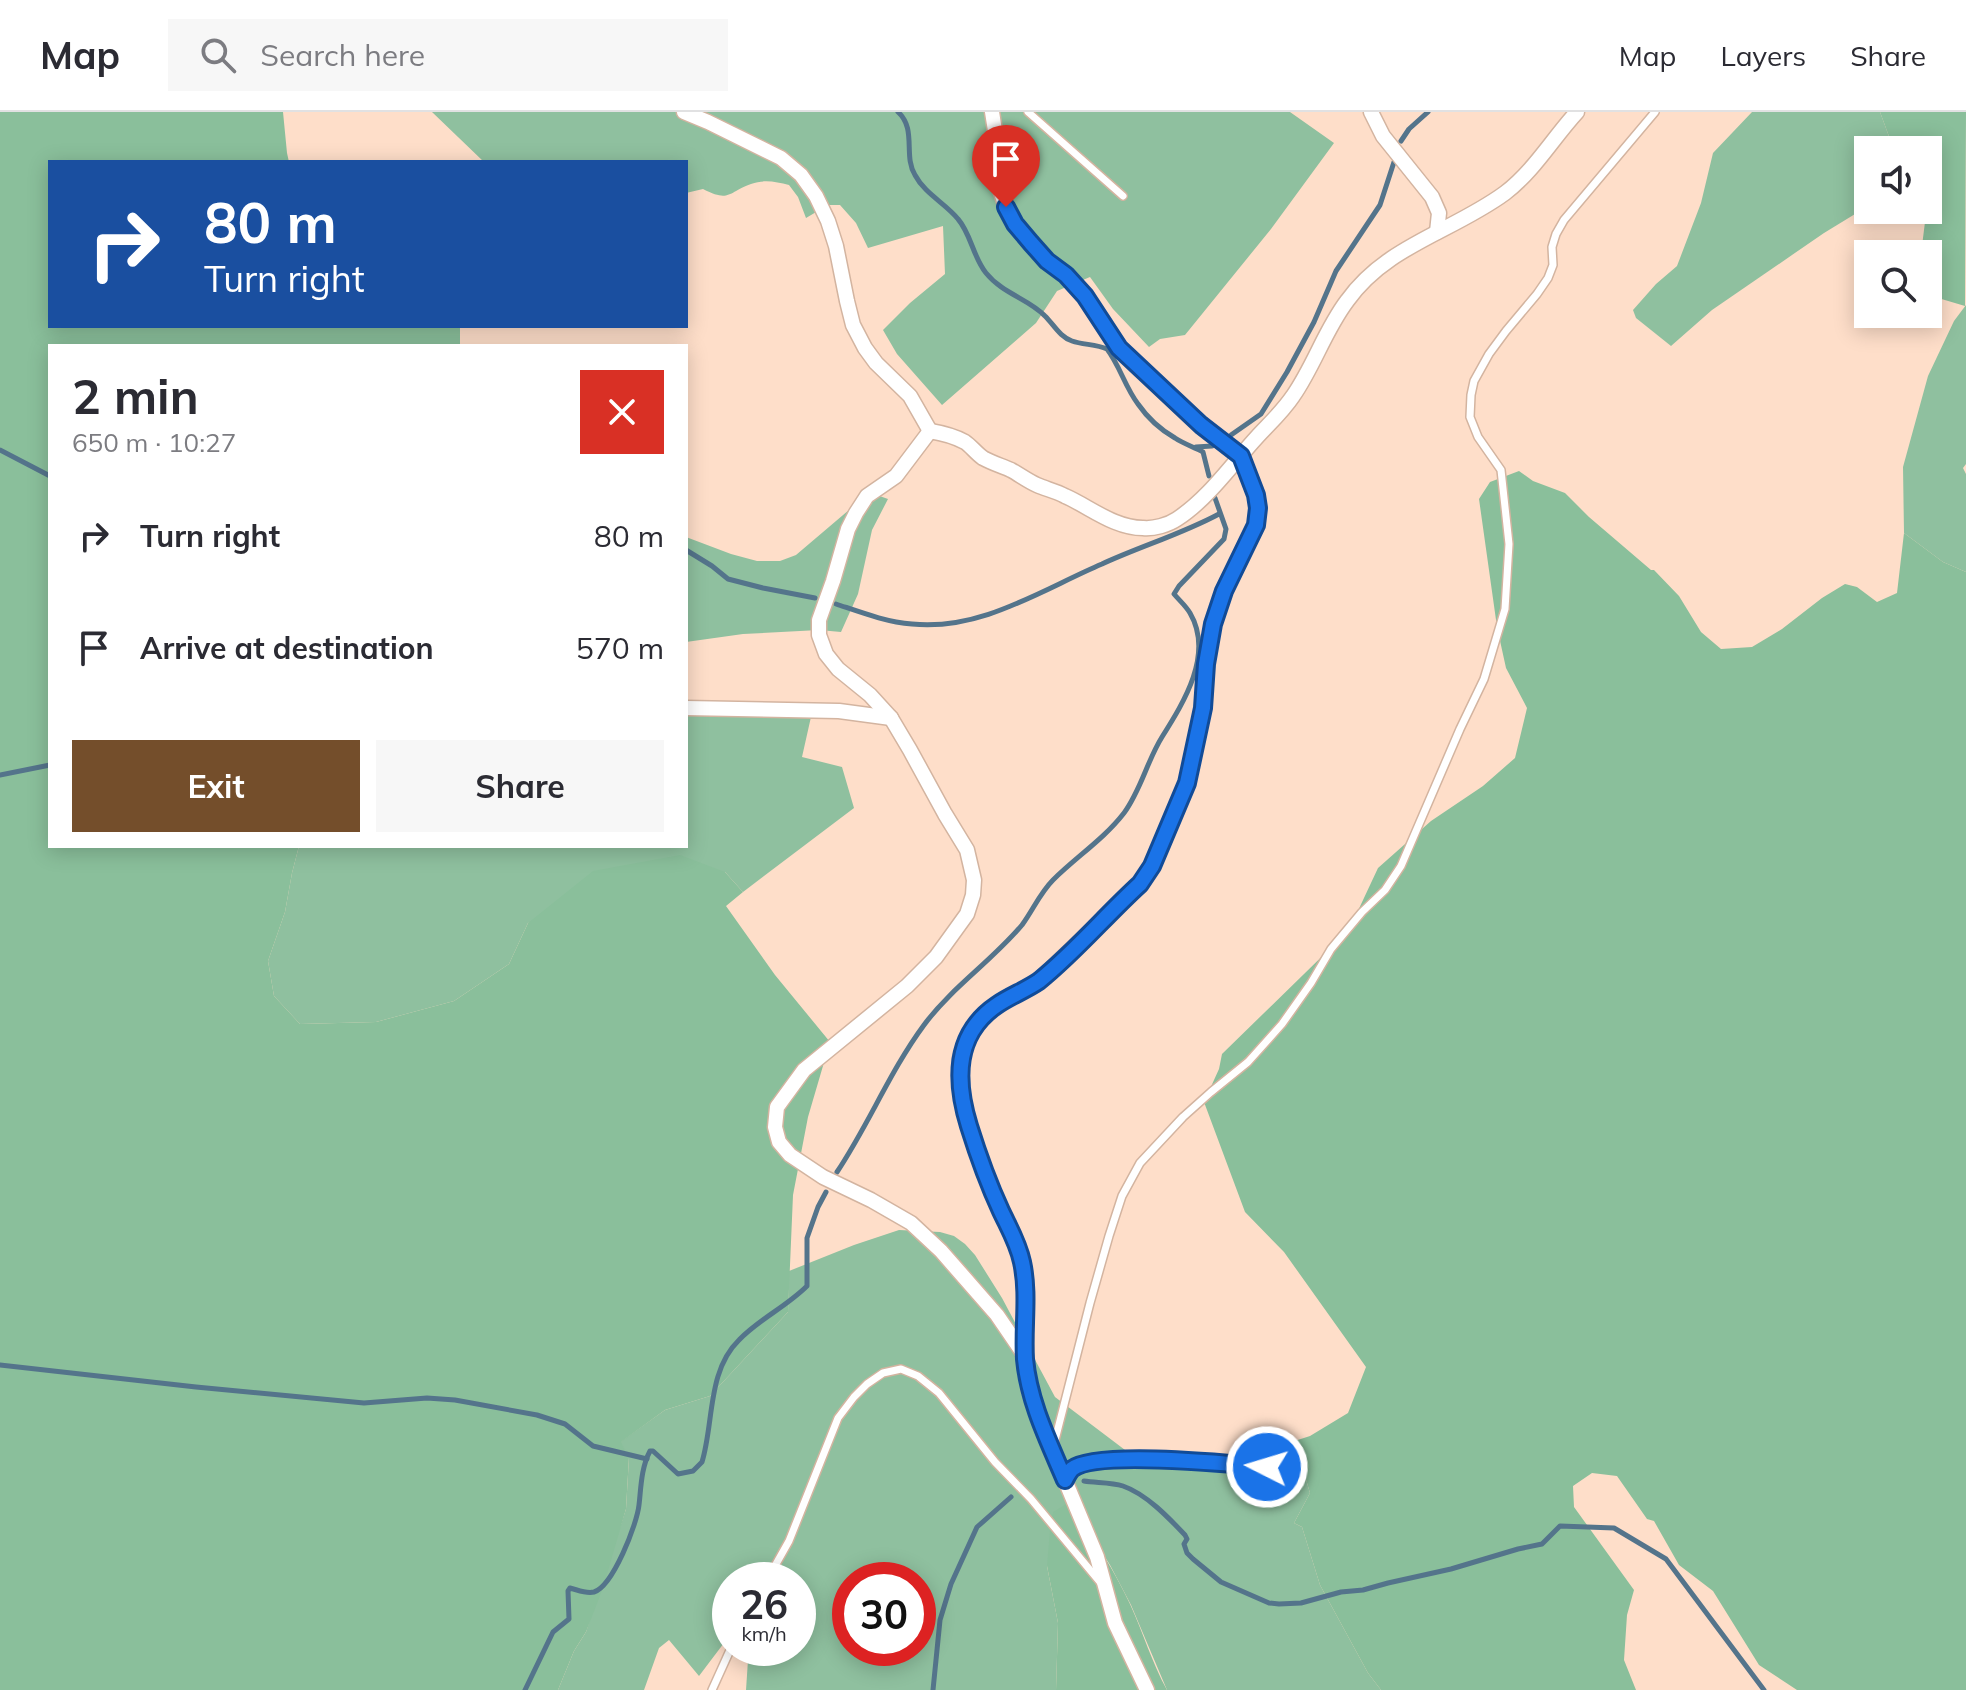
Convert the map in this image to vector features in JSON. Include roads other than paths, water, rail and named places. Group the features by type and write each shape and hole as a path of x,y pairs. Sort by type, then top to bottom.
{"street":[{"path":"684,112 781,158 801,175 828,221 850,313 865,348 910,396 930,431 964,442 984,458 1109,519 1143,528 1176,520 1241,456 1294,396 1344,304 1360,284 1394,257 1504,194 1523,178 1577,112"},
{"path":"992,112 998,184 1015,224 1047,261 1066,275 1085,296 1119,348 1201,425 1241,456 1258,508 1256,525 1224,591 1213,624 1203,708 1191,768 1152,866 1140,884 1037,982 995,1006 980,1020 960,1058 960,1087 968,1122 984,1173 1017,1243 1023,1263 1026,1290 1025,1357 1029,1390 1097,1557 1115,1623 1147,1690"},
{"path":"1371,112 1383,136 1432,197 1439,213 1437,232"},
{"path":"930,431 896,476 867,496 856,513 819,620 819,635 826,654 838,669 870,695 891,718 967,850 974,880 973,895 967,914 936,957 907,986 804,1070 777,1107 775,1127 779,1142 790,1155 823,1177 911,1223 941,1251 997,1315 1025,1357"},
{"path":"688,708 839,711 891,718"},
{"path":"1065,1480 1072,1469 1087,1463 1117,1460 1182,1460 1267,1467"}],"lane":[{"path":"1028,112 1123,196"},
{"path":"1053,1451 1109,1236 1122,1196 1140,1163 1183,1117 1248,1062 1282,1024 1331,949 1385,890 1401,866 1484,679 1505,609 1509,544 1501,470 1478,437 1470,417 1474,381 1497,342 1548,278 1553,265 1552,247 1564,220 1655,112"},
{"path":"777,1562 789,1541 838,1418 867,1384 883,1373 901,1369 918,1376 939,1393 1104,1587"},
{"path":"712,1690 723,1666"}],"waterway":[{"path":"898,112 907,126 910,160 915,175 962,225 986,273 1000,286 1039,310 1068,339 1107,349 1130,391 1155,423 1203,452 1209,476"},
{"path":"1401,141 1428,112"},
{"path":"1231,435 1261,414 1287,372 1314,322 1336,271 1380,205 1394,162"},
{"path":"1196,447 1212,446"},
{"path":"0,450 48,475"},
{"path":"837,1172 901,1061 935,1011 1022,925 1044,890 1108,831 1130,804 1193,677 1199,645 1197,629 1188,610 1174,594 1224,539 1226,529 1215,498"},
{"path":"836,604 902,623 962,621 1010,606 1219,514"},
{"path":"688,551 728,579 815,598"},
{"path":"0,775 48,765"},
{"path":"525,1690 553,1632 569,1619 570,1588 594,1592 609,1579 616,1567 637,1514 643,1471 650,1451 678,1474 693,1471 702,1462 721,1367 739,1340 807,1286 807,1238 826,1192"},
{"path":"0,1365 364,1403 427,1398 455,1400 537,1415 565,1424 593,1446 647,1459"},
{"path":"1084,1481 1118,1485 1140,1494 1185,1535 1187,1553 1221,1582 1269,1603 1279,1604 1301,1603 1341,1592 1363,1590 1542,1544 1560,1526 1614,1528 1666,1559 1764,1690"},
{"path":"933,1690 940,1620 951,1584 977,1527 1011,1497"}]}
